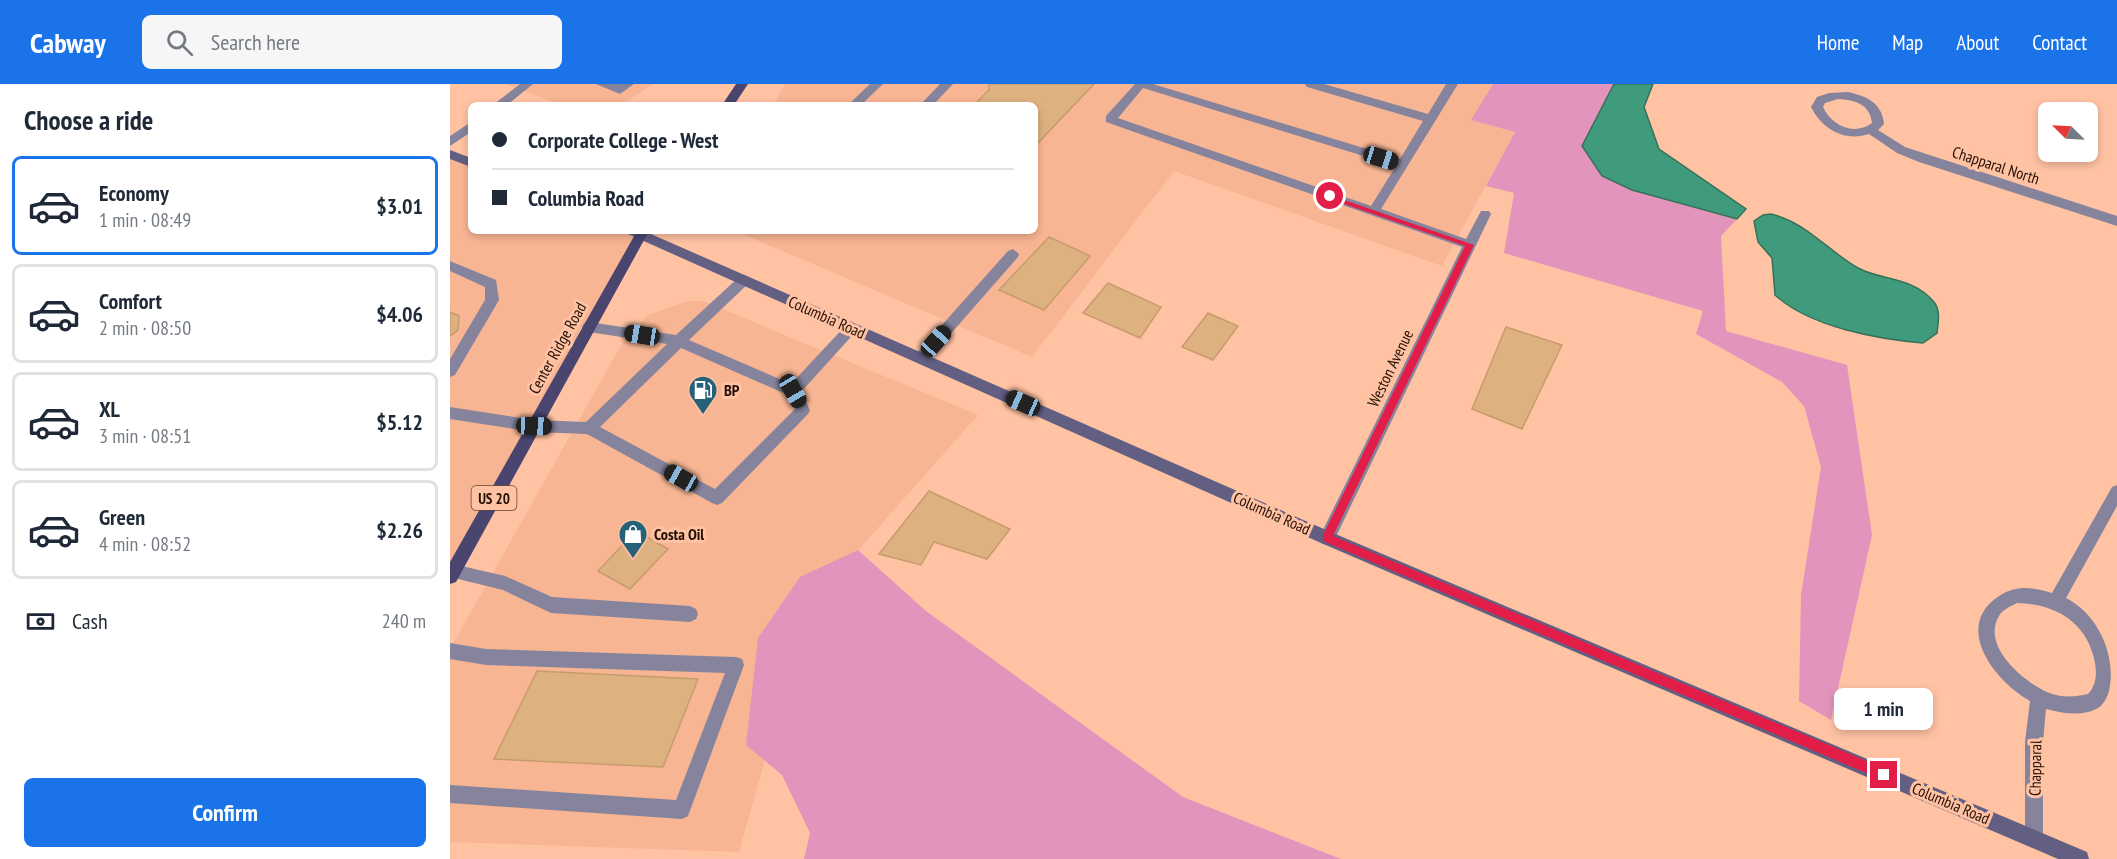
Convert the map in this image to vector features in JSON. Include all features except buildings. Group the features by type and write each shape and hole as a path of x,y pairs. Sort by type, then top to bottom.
{"main road":[{"path":"730,102 742,84"},
{"path":"450,154 468,162"},
{"name":"Center Ridge Road","path":"452,574 638,234"},
{"name":"Columbia Road","path":"643,234 1327,538 2042,847 2080,859"}],"street":[{"path":"503,102 527,84"},
{"path":"602,84 620,90 628,84"},
{"path":"857,102 877,84"},
{"path":"929,102 947,84"},
{"path":"1403,164 1141,84 1110,119 1470,245"},
{"path":"1311,84 1430,119"},
{"path":"1374,211 1452,84"},
{"path":"1835,94 1852,96 1864,101 1874,108 1879,117 1878,124 1870,130 1852,132 1831,126 1821,117 1817,107 1821,100 1835,94"},
{"path":"450,142 468,128"},
{"name":"Chapparal North","path":"1870,130 1901,150 1923,159 2117,221"},
{"name":"Weston Avenue","path":"1327,538 1485,214"},
{"path":"921,358 1013,254"},
{"path":"450,266 491,284 492,300 450,371"},
{"path":"589,428 744,280"},
{"path":"450,413 534,426 589,428 717,498 803,410 793,391 679,341 589,327"},
{"path":"793,391 852,328"},
{"path":"2056,602 2117,492"},
{"path":"452,574 505,583 551,605 690,614"},
{"path":"2015,595 2035,595 2056,602 2075,612 2104,643 2111,660 2112,676 2107,691 2096,700 2081,706 2062,705 2039,698 2018,684 2001,667 1989,647 1985,629 1989,612 2000,601 2015,595"},
{"path":"450,651 486,657 736,665 682,810 450,794"},
{"name":"Chapparal","path":"2039,698 2034,742 2042,847"}],"shaded area":[{"path":"506,84 653,84 626,102 552,102"},
{"path":"785,84 1493,84 1472,120 1515,132 1442,266 1174,171 1032,357 742,234 1038,234 1038,102 775,102"},
{"path":"1493,84 1614,84 1611,93 1686,203 1737,219 1721,236 1726,331 1847,365 1872,535 1831,720 1799,701 1801,595 1821,467 1804,406 1782,382 1696,334 1703,311 1504,253 1514,193 1486,186 1515,132 1471,120"},
{"path":"1614,84 1653,84 1644,107 1659,149 1746,209 1737,219 1632,190 1602,176 1582,146"},
{"path":"450,154 468,162 468,234 641,235 450,577"},
{"path":"1771,214 1795,223 1858,268 1907,283 1925,294 1938,309 1937,333 1923,343 1885,338 1845,330 1806,315 1790,306 1775,295 1772,258 1758,242 1754,221 1763,215"},
{"path":"688,301 703,301 978,415 808,607 739,852 450,842 450,649 620,347 648,315"},
{"path":"858,550 926,611 1183,797 1341,859 804,859 810,833 782,775 746,745 758,638 800,577"}],"place":[{"name":"BP","path":"703,416"},
{"name":"Costa Oil","path":"633,560"}],"route":[{"path":"1330,196 1470,245 1327,538 1884,775"}]}
